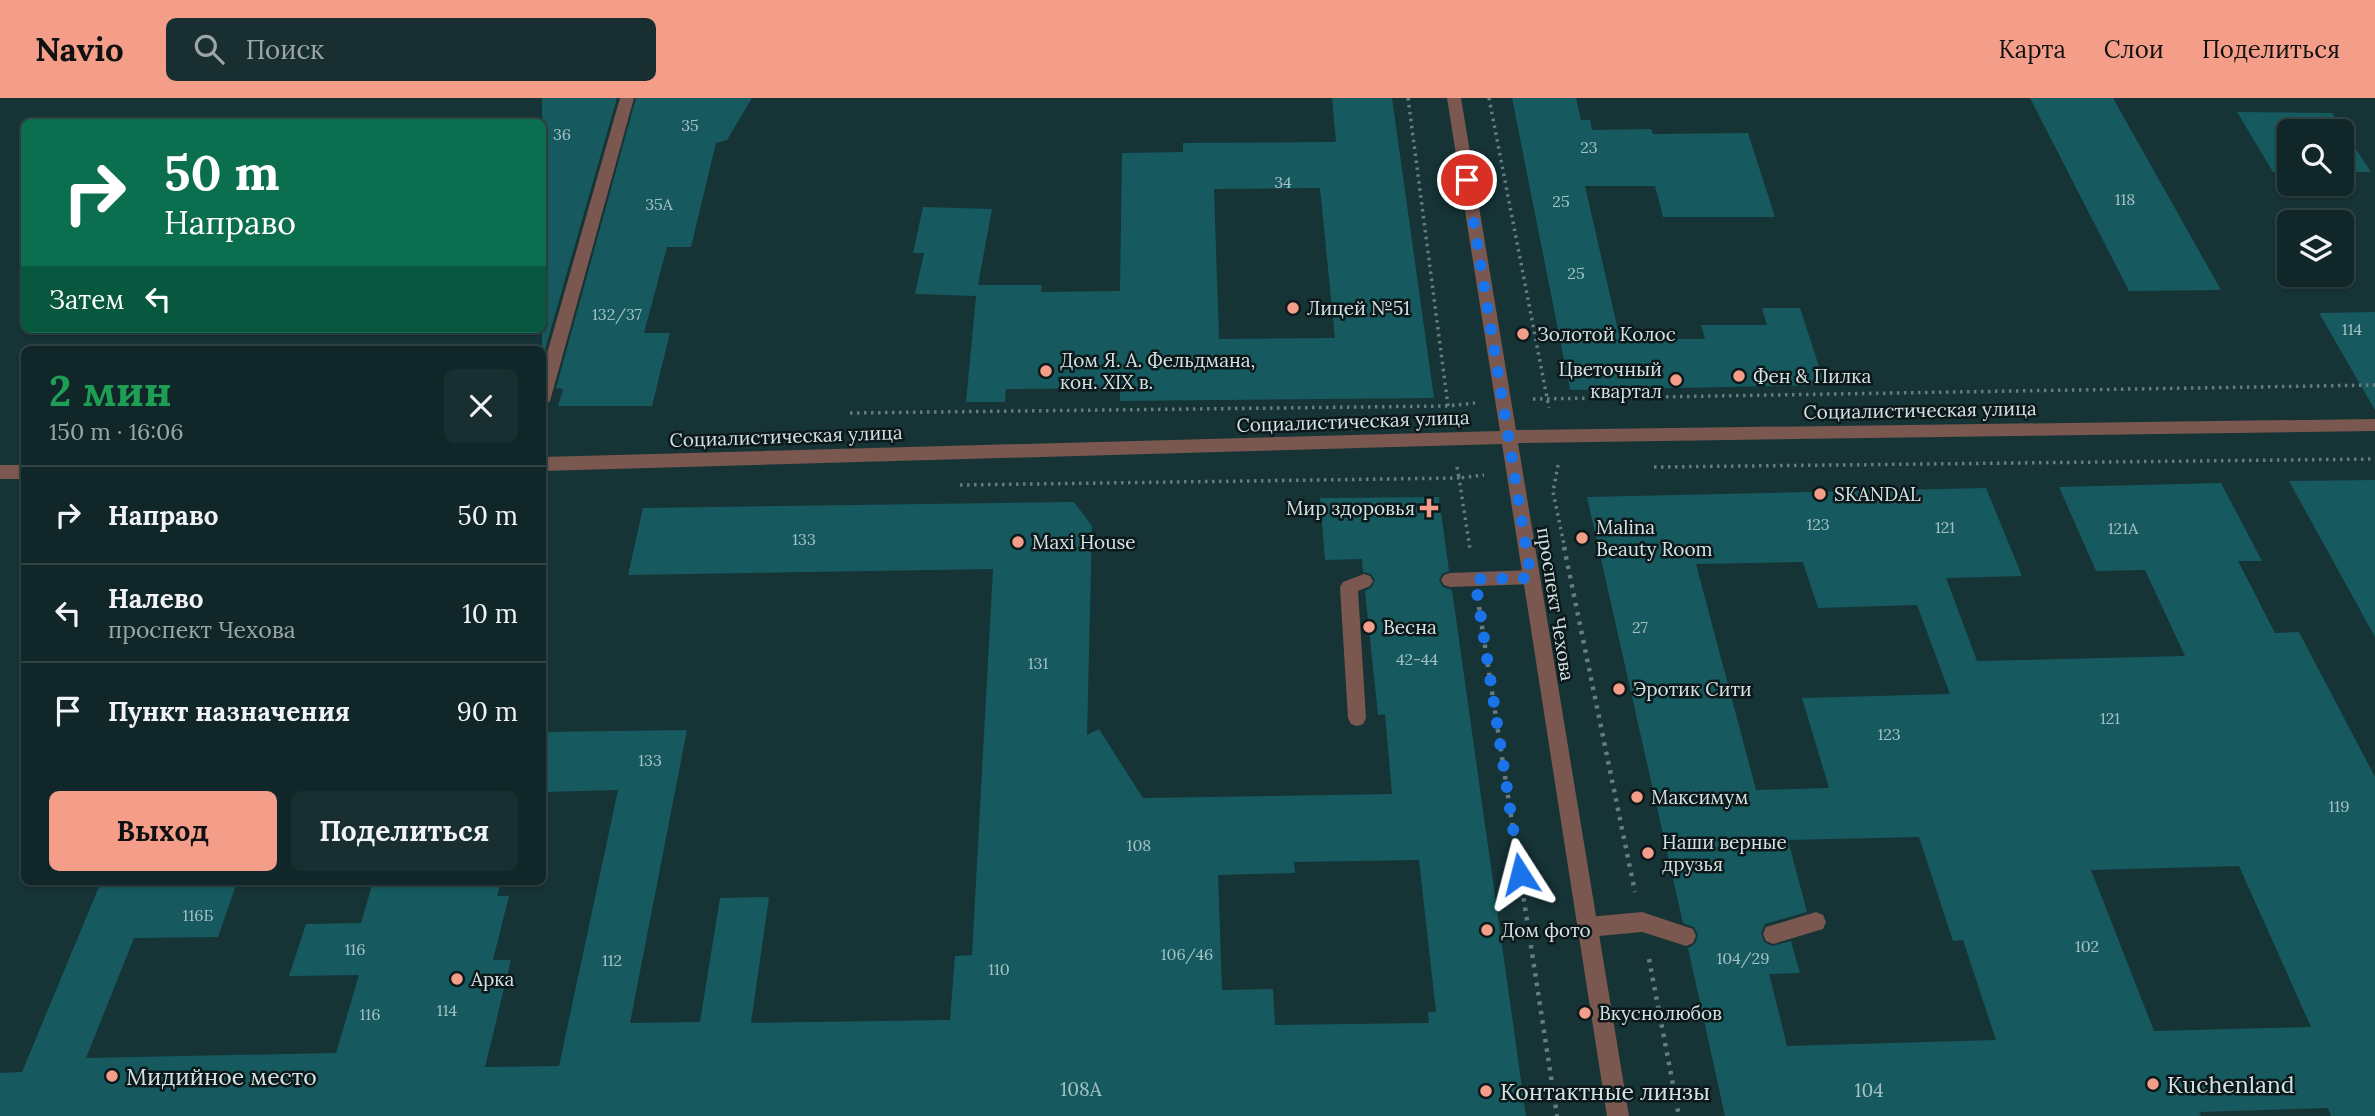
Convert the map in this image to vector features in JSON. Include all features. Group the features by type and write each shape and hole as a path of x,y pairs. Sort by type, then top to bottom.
{"street":[{"path":"546,387 627,98"},
{"name":"проспект Чехова","path":"1454,98 1618,1116"},
{"name":"Социалистическая улица","path":"546,464 1554,437 2375,425"},
{"path":"0,472 21,472"},
{"path":"1450,580 1531,578"},
{"path":"1357,718 1349,587 1364,581"},
{"path":"1588,928 1642,922 1686,936"},
{"path":"1773,934 1816,922"}],"path":[{"path":"1489,98 1554,437 1558,468 1553,492 1642,922 1679,1116"},
{"path":"850,413 1448,406 1547,398 2375,385"},
{"path":"946,485 1459,478 1557,1116"}],"building":[{"path":"542,98 617,98 546,346 542,346 542,333 546,333 546,119 542,119"},
{"path":"636,98 752,98 727,140 716,143 691,247 667,247 644,333 670,333 652,406 558,406 563,389 556,388"},
{"path":"1332,98 1392,98 1434,398 1120,401 1120,388 1006,389 1005,402 966,402 976,296 915,294 924,253 913,253 923,207 992,209 978,285 1042,285 1041,292 1120,291 1122,153 1183,152 1183,143 1336,142","holes":["1320,188 1335,338 1219,339 1214,189"]},
{"path":"1512,98 1576,98 1581,120 1590,120 1592,130 1651,129 1653,134 1748,133 1775,217 1663,217 1655,186 1585,186 1620,339 1705,339 1701,325 1767,325 1762,308 1800,308 1825,385 1570,390"},
{"path":"2030,98 2113,98 2221,290 2129,291"},
{"path":"2237,112 2332,113 2336,119 2277,119 2277,172 2273,172"},
{"path":"2354,146 2371,172 2354,172"},
{"path":"2375,312 2375,410 2319,313"},
{"path":"2375,480 2375,637 2289,481"},
{"path":"2221,483 2262,561 2238,561 2275,633 2299,632 2375,777 2375,1116 2331,1116 2328,1108 2199,1112 2201,1116 1725,1116 1688,948 1695,944 1698,935 1694,927 1683,923 1587,497 1986,488 2022,576 1946,578 1977,661 2185,656 2145,570 2096,571 2059,487","holes":["1803,562 1818,608 1917,605 1950,694 1802,698 1829,788 1756,790 1696,564","1919,837 1953,941 1963,940 1996,1040 1787,1046 1769,974 1800,973 1791,941 1772,946 1764,942 1761,933 1765,924 1807,912 1788,840","2239,866 2311,1027 2154,1031 2091,870"]},
{"path":"1439,497 1449,571 1442,574 1439,581 1443,587 1452,590 1526,1116 0,1116 0,1073 22,1072 100,885 236,885 218,937 134,938 86,1058 336,1053 359,975 289,976 306,924 361,923 372,885 500,885 497,896 509,896 493,960 511,960 485,1067 559,1066 618,790 546,792 546,732 687,730 630,1023 700,1022 720,898 769,897 751,1023 950,1020 955,956 972,955 993,569 628,575 643,508 1074,502 1092,526 1087,735 1099,729 1143,798 1392,794 1385,714 1378,715 1365,591 1372,587 1375,580 1371,574 1363,572 1362,559 1325,560 1320,498","holes":["1419,860 1436,1012 1428,1012 1429,1023 1275,1025 1273,989 1222,990 1218,875 1295,873 1294,862"]}],"place":[{"name":"Лицей №51","path":"1293,308"},
{"name":"Золотой Колос","path":"1523,334"},
{"name":"Дом Я. А. Фельдмана, кон. ХIХ в.","path":"1046,371"},
{"name":"Фен & Пилка","path":"1739,376"},
{"name":"Цветочный квартал","path":"1676,380"},
{"name":"SKANDAL","path":"1820,494"},
{"name":"Мир здоровья","path":"1429,508"},
{"name":"Malina Beauty Room","path":"1582,538"},
{"name":"Maxi House","path":"1018,542"},
{"name":"Весна","path":"1369,627"},
{"name":"Эротик Сити","path":"1619,689"},
{"name":"Максимум","path":"1637,797"},
{"name":"Наши верные друзья","path":"1648,853"},
{"name":"Дом фото","path":"1487,930"},
{"name":"Арка","path":"457,979"},
{"name":"Вкуснолюбов","path":"1585,1013"},
{"name":"Мидийное место","path":"112,1076"},
{"name":"Kuchenland","path":"2153,1084"},
{"name":"Контактные линзы","path":"1486,1091"}],"route":[{"path":"1467,180 1531,578 1475,579 1520,874"}]}
